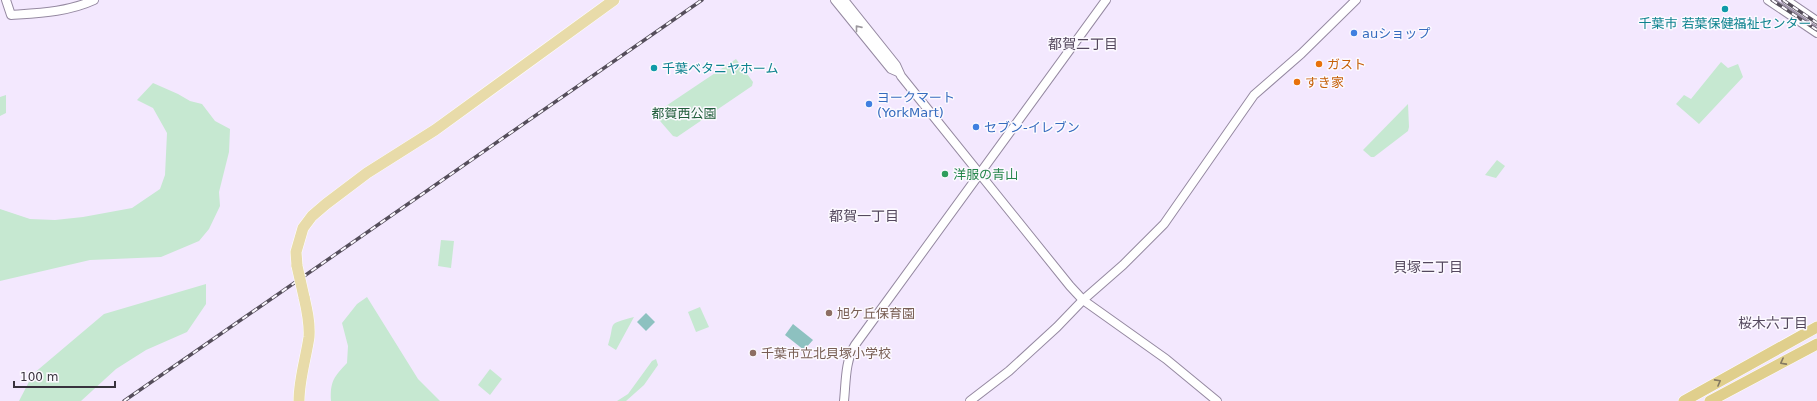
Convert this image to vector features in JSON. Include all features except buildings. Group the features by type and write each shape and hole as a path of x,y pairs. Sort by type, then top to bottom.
{"highway":[{"path":"1684,401 1817,327"},
{"path":"1710,401 1817,344"}],"main road":[{"path":"299,401 309,332 308,314 296,266 296,252 303,228 312,216 367,173 435,130 614,0"}],"street":[{"path":"6,0 11,15 44,13 94,0"},
{"path":"835,0 895,69"},
{"path":"844,0 895,69 1070,286 1083,300 1166,359 1217,401"},
{"path":"844,401 850,353 1106,0"},
{"path":"970,401 1010,371 1057,327 1083,300 1123,265 1164,224 1254,95 1301,54 1356,0"},
{"path":"1768,0 1817,33"},
{"path":"1786,0 1817,21"}],"green space":[{"name":"都賀西公園","path":"736,59 753,82 752,86 677,137 673,136 654,114"},
{"path":"1721,62 1728,68 1738,64 1743,77 1699,124 1676,104 1684,95 1691,99"},
{"path":"153,83 190,101 202,104 215,121 230,129 229,152 219,192 220,206 209,229 199,241 161,257 90,260 0,281 0,209 30,219 55,220 83,217 132,208 160,189 165,175 167,133 153,108 137,100"},
{"path":"6,95 6,113 0,116 0,97"},
{"path":"1408,104 1408,131 1374,157 1371,157 1363,150"},
{"path":"1497,160 1505,166 1496,178 1485,175"},
{"path":"441,240 454,241 451,268 438,266"},
{"path":"206,284 206,304 187,332 146,350 116,369 81,401 19,401 33,374 104,314"},
{"path":"367,297 418,379 440,401 331,401 332,384 339,372 347,363 348,346 342,323 357,304"},
{"path":"700,307 709,327 696,332 688,312"},
{"path":"634,317 616,350 608,345 613,325 619,321"},
{"path":"656,359 658,365 644,385 626,401 617,401 628,394 652,361"},
{"path":"490,369 502,379 490,395 478,385"}],"shaded area":[{"path":"646,313 655,322 646,331 637,322"},
{"path":"793,324 813,340 804,350 785,335"}],"railway":[{"path":"124,401 702,0"},
{"path":"1772,0 1817,30"},
{"path":"1783,0 1817,23"}],"place":[{"name":"千葉市 若葉保健福祉センター","path":"1725,9"},
{"name":"auショップ","path":"1354,33"},
{"name":"ガスト","path":"1319,64"},
{"name":"千葉ベタニヤホーム","path":"654,68"},
{"name":"すき家","path":"1297,82"},
{"name":"ヨークマート (YorkMart)","path":"869,104"},
{"name":"セブン-イレブン","path":"976,127"},
{"name":"洋服の青山","path":"945,174"},
{"name":"旭ケ丘保育園","path":"829,313"},
{"name":"千葉市立北貝塚小学校","path":"753,353"}],"district":[{"name":"都賀二丁目","path":"1083,44"},
{"name":"都賀一丁目","path":"864,216"},
{"name":"貝塚二丁目","path":"1428,267"},
{"name":"桜木六丁目","path":"1773,323"}]}
